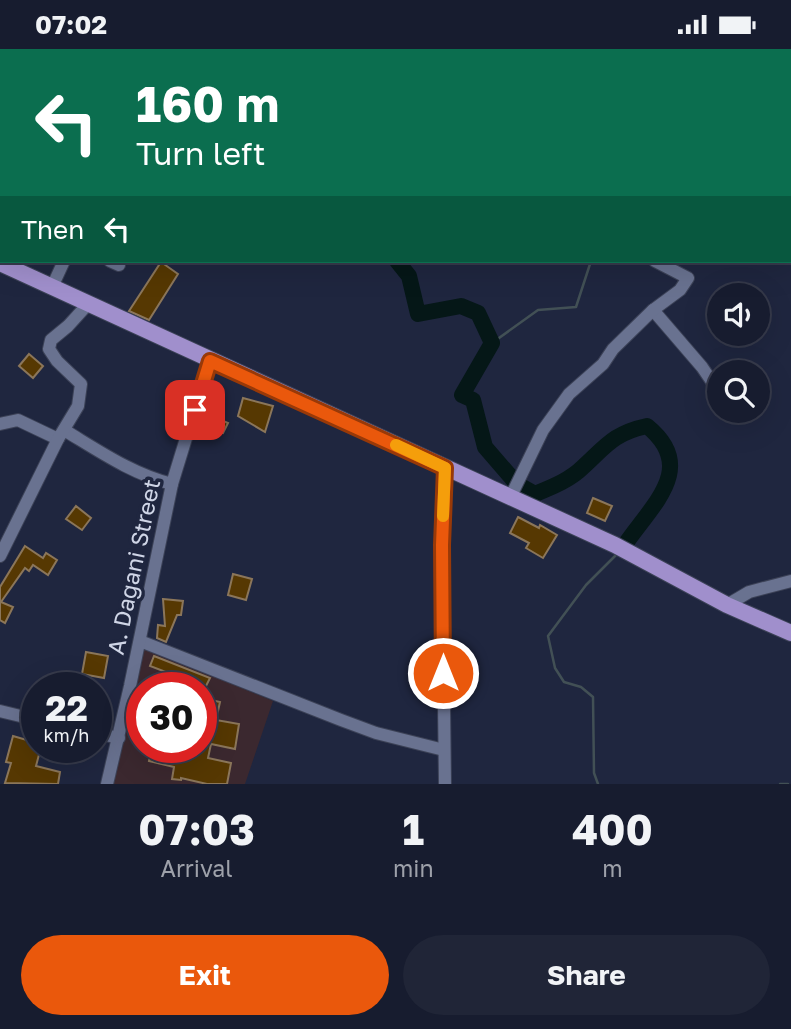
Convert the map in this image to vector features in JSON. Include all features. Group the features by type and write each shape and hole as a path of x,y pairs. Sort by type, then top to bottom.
{"main road":[{"path":"8,264 210,361 445,468 513,492 727,605 791,633"}],"street":[{"path":"52,287 63,263"},
{"path":"513,492 554,413 569,394 603,364 613,349 653,310 680,289 688,278 659,263"},
{"path":"0,556 78,406 81,384 57,361 49,349 51,340 88,304"},
{"path":"653,310 707,374"},
{"name":"A. Dagani Street","path":"107,784 172,484 210,361"},
{"path":"0,425 18,420 61,435 149,478 172,484"},
{"path":"445,468 442,545 445,784"},
{"path":"727,605 749,593 791,581"},
{"path":"140,641 376,733 443,750"},
{"path":"0,711 21,716"},
{"path":"112,736 119,737"}],"shaded area":[{"path":"144,647 204,672 138,672"},
{"path":"217,678 273,701 245,784 111,784 126,722 126,763 217,763"}],"building":[{"path":"160,263 178,274 149,320 129,311"},
{"path":"29,354 43,366 33,378 19,366"},
{"path":"243,398 273,406 265,432 238,416"},
{"path":"207,414 228,423 223,433 204,426"},
{"path":"593,498 612,506 605,521 587,513"},
{"path":"76,506 91,518 82,530 66,519"},
{"path":"518,517 557,535 543,558 526,548 529,543 510,533"},
{"path":"25,546 43,558 46,553 57,560 48,575 33,565 29,571 25,568 1,602 13,607 5,623 0,620 0,587"},
{"path":"233,574 252,579 246,600 228,595"},
{"path":"163,599 183,601 181,615 177,615 166,642 157,638 158,625 165,626"},
{"path":"86,652 108,656 105,672 82,672"},
{"path":"154,656 195,672 166,672 150,666"},
{"path":"217,720 239,724 235,749 217,745"},
{"path":"13,736 21,738 21,763 37,763 36,766 60,772 58,784 5,783 11,763 6,762"},
{"path":"217,760 231,763 227,784 172,779 174,767 157,763 217,763"}],"waterway":[{"path":"399,263 409,276 418,314 461,306 478,313 492,343 462,395 473,400 485,447 517,484 535,494 554,486 578,472 611,441 636,429 647,426 662,442 669,457 670,473 656,503 622,549"},
{"path":"492,343 538,310 576,307 590,263"},
{"path":"598,784 594,773 593,697 581,687 564,682 555,668 548,636 586,585 617,554"},
{"path":"780,784 788,784"}],"slow traffic":[{"path":"396,445 445,468 443,516"}],"route":[{"path":"195,410 210,361 445,468 442,545 443,673"}]}
